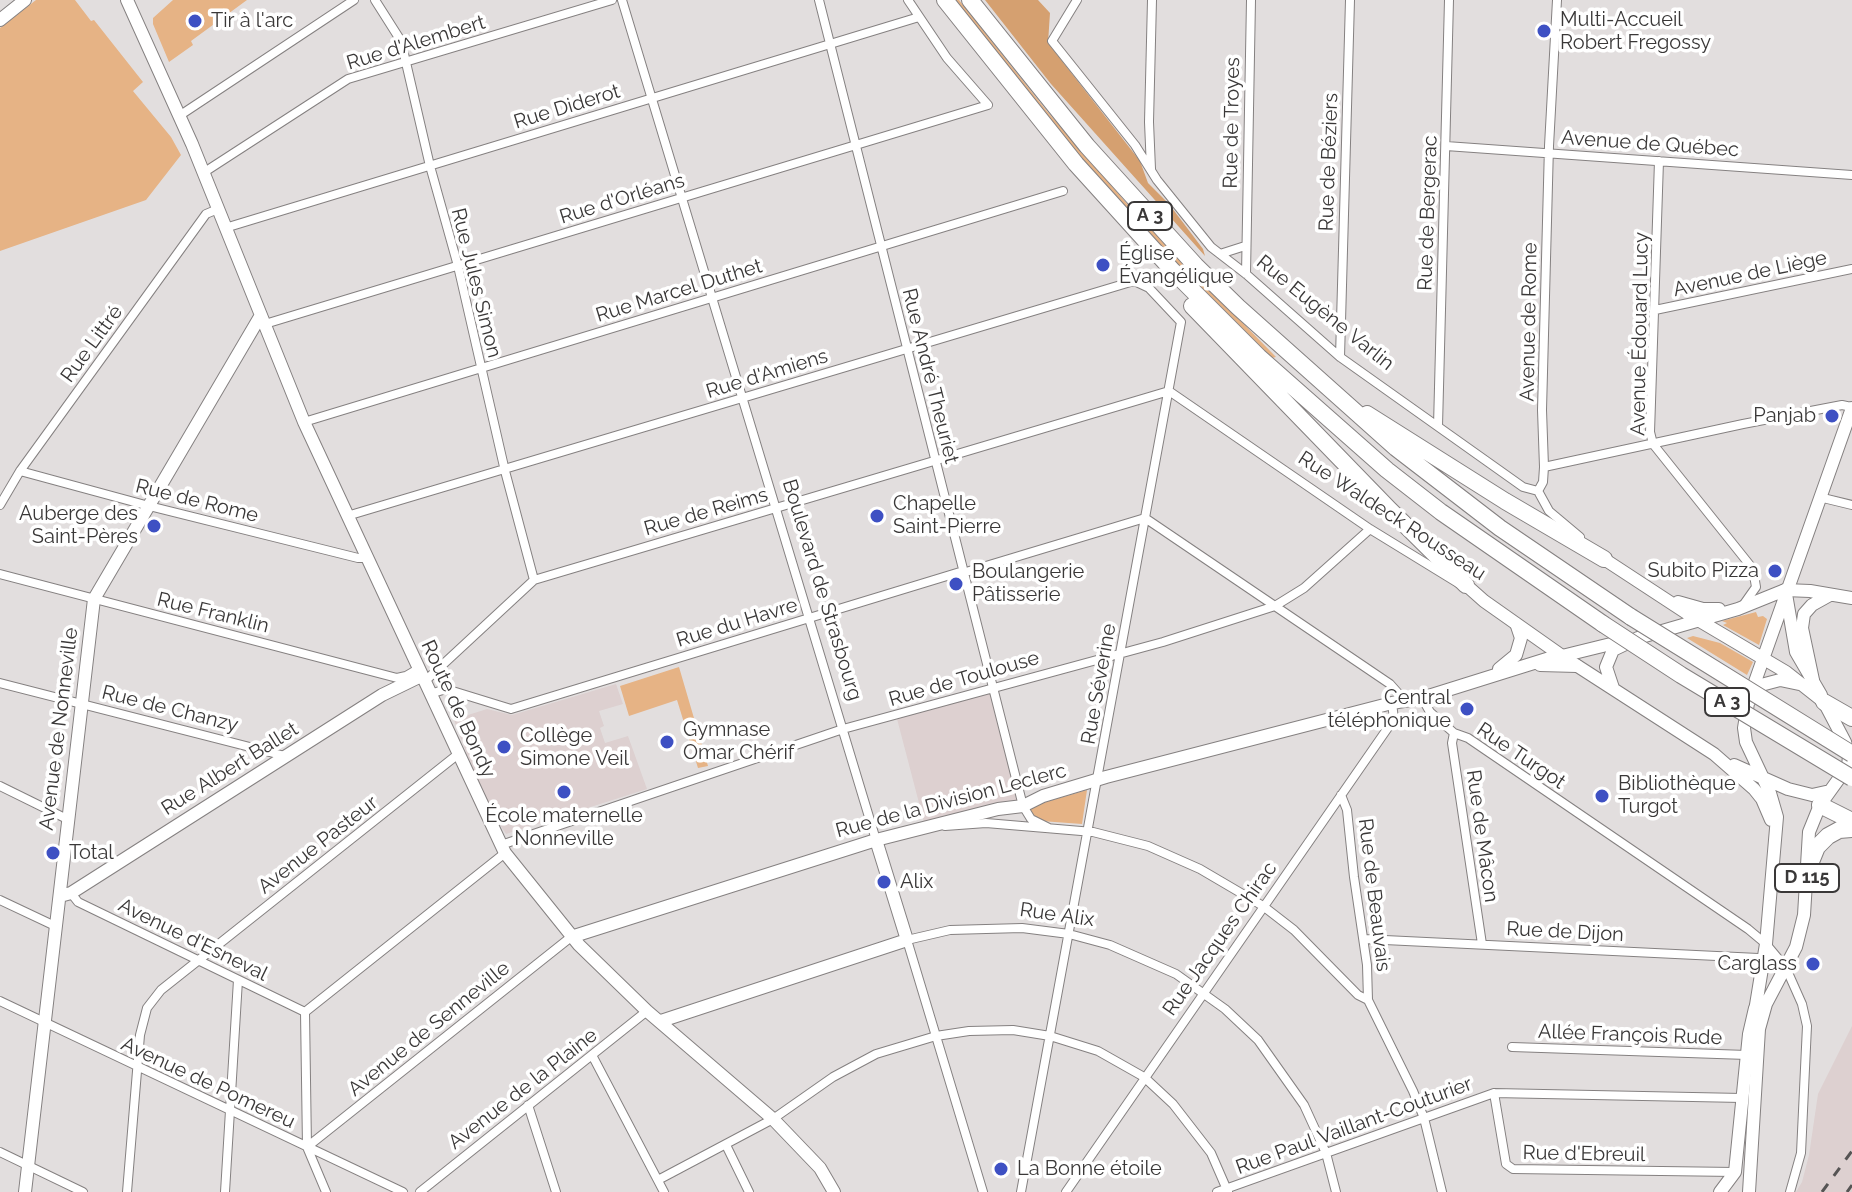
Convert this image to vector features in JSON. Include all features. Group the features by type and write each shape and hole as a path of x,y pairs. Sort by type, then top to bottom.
{"highway":[{"name":"A 3","path":"945,0 1076,164 1173,271 1259,357 1387,470 1441,512 1603,624 1852,778"},
{"name":"A 3","path":"970,0 1087,146 1186,255 1238,307 1352,410 1500,528 1631,617 1852,754"},
{"path":"1173,271 1179,293 1466,585"},
{"path":"1352,410 1370,415 1505,501 1604,559"},
{"path":"1824,702 1852,718"},
{"path":"1821,797 1852,821"},
{"path":"1808,869 1817,847 1828,836 1839,830 1852,829"}],"street":[{"path":"0,20 10,4 25,0"},
{"path":"127,0 159,72"},
{"path":"136,0 159,72"},
{"path":"179,116 354,0"},
{"name":"Rue Jules Simon","path":"375,0 401,41 534,580"},
{"name":"Rue d'Alembert","path":"203,173 348,79 612,0"},
{"name":"Boulevard de Strasbourg","path":"622,0 983,1192"},
{"name":"Rue André Theuriet","path":"819,0 1023,806"},
{"path":"908,0 919,17"},
{"name":"Rue Eugène Varlin","path":"1076,0 1052,41 1211,247 1340,357 1523,487 1538,491 1549,511 1604,559 1761,659 1808,684"},
{"path":"1151,170 1152,0"},
{"name":"Rue de Troyes","path":"1246,274 1251,0"},
{"name":"Rue de Béziers","path":"1340,357 1350,0"},
{"name":"Rue de Bergerac","path":"1438,426 1449,0"},
{"name":"Avenue de Rome","path":"1538,491 1543,482 1544,467 1542,410 1549,153 1557,0"},
{"name":"Rue Diderot","path":"225,228 919,17"},
{"name":"Rue d'Orléans","path":"263,320 458,266 988,105 947,58 919,17"},
{"name":"Route de Bondy","path":"159,72 192,144 304,422 503,849 571,937 647,1011 773,1119 820,1168 834,1192"},
{"path":"1135,145 1149,126"},
{"name":"Avenue de Québec","path":"1446,146 1852,175"},
{"name":"Avenue Édouard Lucy","path":"1659,161 1650,432 1653,444 1753,569 1756,587 1738,609"},
{"name":"Rue Marcel Duthet","path":"304,422 1063,191"},
{"name":"Rue Littré","path":"0,505 20,471 206,214 218,209"},
{"path":"1220,254 1245,246"},
{"name":"Avenue de Liège","path":"1655,310 1852,269"},
{"name":"Rue d'Amiens","path":"347,516 1134,281 1149,288 1181,322"},
{"name":"Avenue de Nonneville","path":"25,1192 55,926 66,895 67,819 94,599 263,320"},
{"name":"Rue Séverine","path":"1021,1192 1181,322"},
{"path":"1326,344 1341,326"},
{"name":"Rue Waldeck Rousseau","path":"1169,391 1370,529 1454,583 1466,585 1558,657 1613,688 1714,754 1764,778"},
{"name":"Rue de Reims","path":"424,681 534,580 1169,391"},
{"path":"1544,467 1842,405 1852,407 1785,590 1761,659 1744,728 1746,742 1764,778 1788,789 1821,797 1842,778 1849,756 1837,722 1808,684 1796,652 1785,590"},
{"name":"Rue de Rome","path":"20,471 149,506 368,558"},
{"path":"1819,497 1852,505"},
{"path":"1145,518 1390,684 1398,693 1396,702"},
{"name":"Rue du Havre","path":"424,681 511,709 1145,518"},
{"name":"Rue de Toulouse","path":"305,1012 503,849 843,729 1223,625 1275,606 1304,588 1370,529"},
{"name":"Rue Franklin","path":"0,574 397,678 406,676 424,681"},
{"path":"1785,590 1852,598"},
{"name":"Rue de la Division Leclerc","path":"571,937 876,840 998,809 1010,810 1043,796 1098,780 1396,702 1422,698 1528,665 1738,609 1785,590"},
{"name":"Rue Eugène Varlin","path":"1658,594 1703,609 1738,609"},
{"path":"1808,684 1802,628 1804,614 1812,605 1830,595"},
{"name":"Rue de la Division Leclerc","path":"1484,678 1516,655 1521,638 1517,626"},
{"name":"Rue de la Division Leclerc","path":"1613,688 1606,667 1608,659 1613,650 1638,638"},
{"name":"Rue de la Division Leclerc","path":"1528,665 1577,666"},
{"path":"1748,703 1761,685 1780,680 1808,684"},
{"name":"Rue Albert Ballet","path":"66,895 382,695 424,681"},
{"name":"Rue de Chanzy","path":"0,683 285,756"},
{"name":"Rue Turgot","path":"1422,698 1430,712 1454,733 1468,738 1748,929 1766,944 1782,964 1802,1004 1807,1026 1801,1153 1790,1192"},
{"name":"Rue Jacques Chirac","path":"1066,1192 1394,719 1396,702"},
{"name":"Rue de Mâcon","path":"1454,733 1452,743 1482,944"},
{"name":"Rue Waldeck Rousseau","path":"1714,754 1762,799 1776,833"},
{"name":"Avenue Pasteur","path":"127,1192 136,1066 147,1008 161,990 457,755"},
{"name":"D 115","path":"1749,1192 1759,1029 1756,1005 1766,944 1777,817 1764,778"},
{"path":"0,786 67,819"},
{"name":"Rue de Beauvais","path":"1341,795 1347,810 1364,939 1368,1000"},
{"name":"D 115","path":"1759,1029 1782,964 1796,947 1803,922 1809,832 1821,797"},
{"path":"1023,806 1031,819 1049,828"},
{"path":"925,826 986,823 1088,831 1148,846 1174,857 1222,880 1263,906 1305,940 1358,995 1368,1000 1424,1118 1442,1192"},
{"name":"Avenue d'Esneval","path":"66,895 305,1012"},
{"path":"0,900 55,926"},
{"name":"Rue Alix","path":"661,1021 907,940 950,930 1022,928 1069,934 1110,945 1152,962 1203,992 1247,1029 1304,1105 1326,1153 1336,1192"},
{"name":"Avenue de Senneville","path":"307,1147 571,937"},
{"name":"Rue de Dijon","path":"1364,939 1764,959 1782,964"},
{"path":"225,1192 238,980"},
{"name":"Avenue de Pomereu","path":"0,1001 403,1192"},
{"path":"1720,1192 1735,1172 1749,1034 1756,1005"},
{"name":"Avenue de la Plaine","path":"420,1192 647,1011"},
{"path":"305,1012 307,1147 326,1192"},
{"path":"658,1180 773,1119 833,1077 876,1054 936,1036 969,1031 1013,1030 1050,1036 1098,1051 1144,1077 1173,1104 1211,1153 1224,1191"},
{"name":"Allée François Rude","path":"1512,1047 1747,1055"},
{"path":"592,1055 658,1180 661,1192"},
{"name":"Rue Paul Vaillant-Couturier","path":"1224,1191 1494,1093 1742,1098"},
{"name":"Rue d'Ebreuil","path":"1494,1093 1506,1164 1513,1169 1735,1172"},
{"path":"528,1105 556,1192"},
{"path":"726,1145 749,1192"},
{"path":"0,1152 83,1192"}],"shaded area":[{"path":"36,0 75,0 91,21 94,20 143,82 133,91 171,137 181,155 146,200 0,251 0,28"},
{"path":"173,0 247,0 191,41 193,45 169,62 153,18"},
{"path":"954,0 959,0 1046,110 1135,213 1276,357 1272,358 1144,230 1069,144"},
{"path":"985,0 1038,0 1050,13 1048,43 1140,161 1148,183 1169,204 1205,256 1051,84"},
{"path":"1756,612 1758,617 1767,619 1759,645 1723,625 1727,623 1722,621"},
{"path":"1693,636 1720,643 1753,662 1747,675 1687,638"},
{"path":"679,667 708,766 698,768 677,700 629,716 620,686"},
{"path":"616,684 623,704 599,711 604,726 600,728 605,743 628,736 647,789 506,834 485,802 454,720 458,716 466,718 487,709 512,715"},
{"path":"993,688 1023,806 925,826 896,715"},
{"path":"1087,790 1082,824 1041,821 1033,817 1030,810 1032,806"},
{"path":"1852,1026 1852,1192 1796,1192 1809,1155 1818,1094"}],"railway":[{"path":"1822,1192 1852,1151"},
{"path":"1847,1192 1852,1185"}],"place":[{"name":"Tir à l'arc","path":"195,21"},
{"name":"Multi-Accueil Robert Fregossy","path":"1544,31"},
{"name":"Église Évangélique","path":"1103,265"},
{"name":"Panjab","path":"1832,416"},
{"name":"Chapelle Saint-Pierre","path":"877,516"},
{"name":"Auberge des Saint-Pères","path":"154,526"},
{"name":"Subito Pizza","path":"1775,571"},
{"name":"Boulangerie Pâtisserie","path":"956,584"},
{"name":"Central téléphonique","path":"1467,709"},
{"name":"Gymnase Omar Chérif","path":"667,742"},
{"name":"Collège Simone Veil","path":"504,747"},
{"name":"École maternelle Nonneville","path":"564,792"},
{"name":"Bibliothèque Turgot","path":"1602,796"},
{"name":"Total","path":"53,853"},
{"name":"Alix","path":"884,882"},
{"name":"Carglass","path":"1813,964"},
{"name":"La Bonne étoile","path":"1001,1169"}]}
